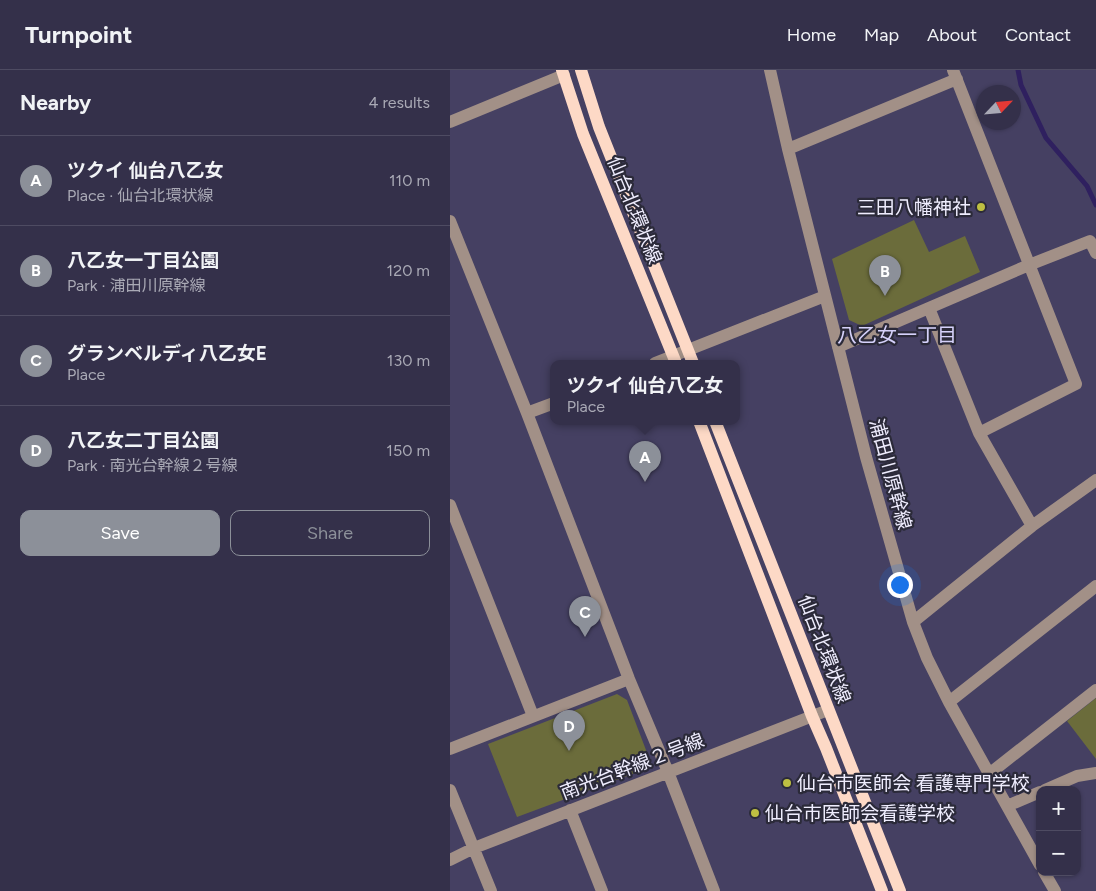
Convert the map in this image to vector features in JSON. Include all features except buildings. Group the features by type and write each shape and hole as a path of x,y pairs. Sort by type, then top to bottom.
{"main road":[{"name":"仙台北環状線","path":"581,70 599,127 692,360"},
{"name":"仙台北環状線","path":"563,72 583,134 675,360"},
{"name":"仙台北環状線","path":"701,425 812,716 882,891"},
{"name":"仙台北環状線","path":"718,425 900,891"}],"street":[{"name":"浦田川原幹線","path":"770,70 788,149 866,457 913,622 927,658 949,702 1036,858"},
{"path":"450,122 563,72"},
{"path":"788,149 955,75 1076,384 979,432"},
{"path":"450,221 714,891"},
{"path":"838,347 1030,264 1090,241 1096,253"},
{"path":"675,360 688,350 825,296"},
{"path":"928,308 979,432 1032,526"},
{"path":"527,413 550,404"},
{"path":"913,622 1032,526 1096,480"},
{"path":"450,505 533,716"},
{"path":"949,702 1096,586"},
{"path":"450,749 629,679"},
{"path":"989,774 1096,690"},
{"name":"南光台幹線２号線","path":"450,860 474,848 828,710"},
{"path":"1054,786 1077,776 1096,774"},
{"path":"450,790 491,891"},
{"path":"1007,806 1036,794"},
{"path":"570,810 602,891"},
{"path":"1046,876 1054,891"}],"green space":[{"path":"914,220 929,252 965,236 980,272 862,326 849,320 832,259"},
{"path":"617,694 627,700 649,758 646,769 517,817 488,744"},
{"path":"1096,698 1096,759 1067,721"}],"waterway":[{"path":"1018,70 1021,85 1046,138 1087,186 1096,205"}],"place":[{"name":"三田八幡神社","path":"981,207"},
{"name":"八乙女一丁目公園","path":"885,296"},
{"name":"ツクイ 仙台八乙女","path":"645,482"},
{"name":"グランベルディ八乙女E","path":"585,637"},
{"name":"八乙女二丁目公園","path":"569,751"},
{"name":"仙台市医師会 看護専門学校","path":"787,783"},
{"name":"仙台市医師会看護学校","path":"755,813"}],"district":[{"name":"八乙女一丁目","path":"897,335"}]}
